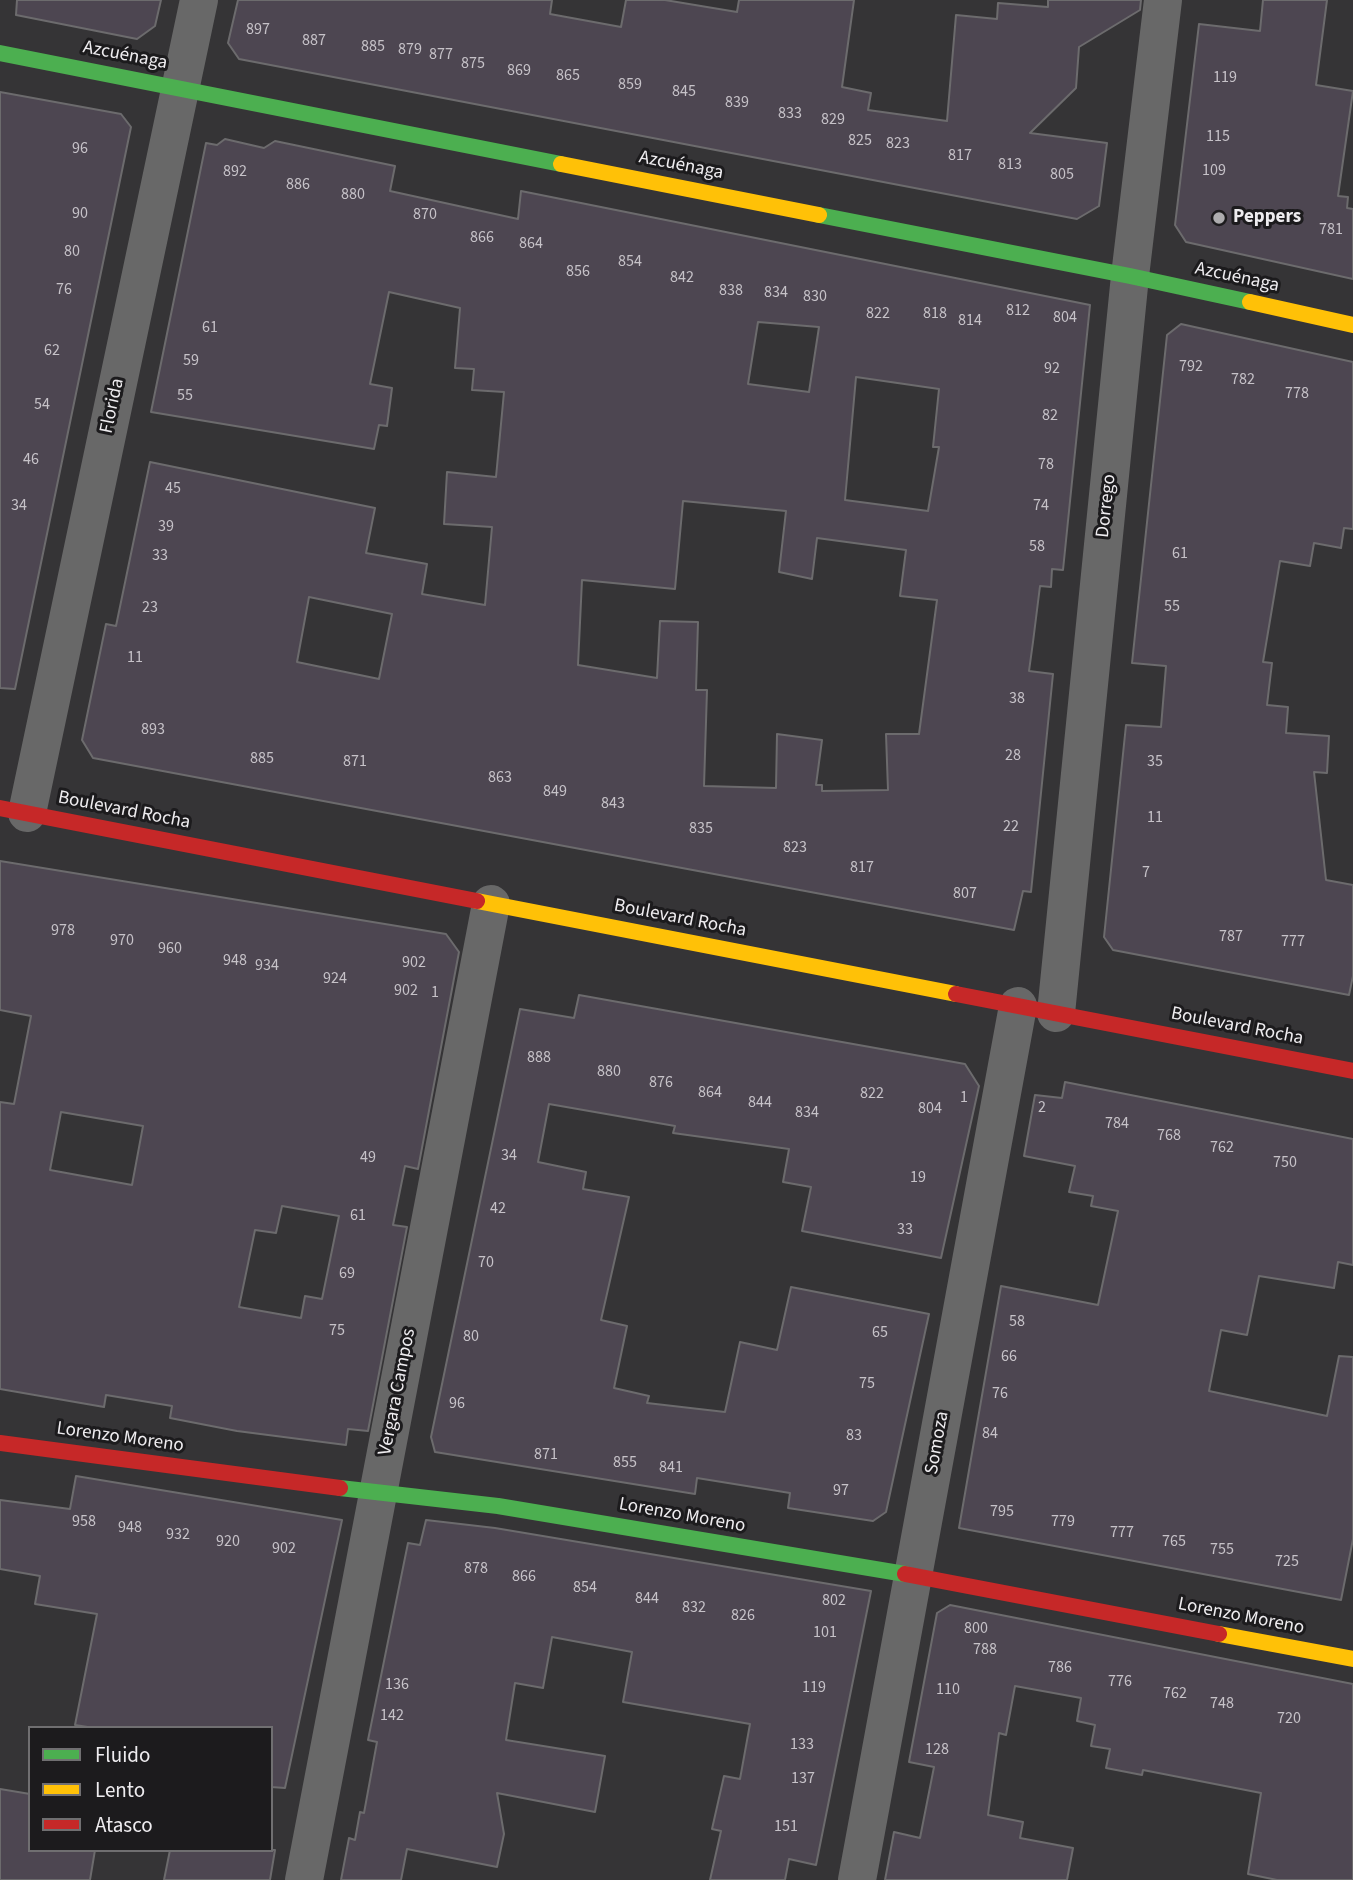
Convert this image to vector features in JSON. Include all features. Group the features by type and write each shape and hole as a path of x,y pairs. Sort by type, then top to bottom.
{"street":[{"name":"Florida","path":"13,810 199,0"},
{"name":"Dorrego","path":"1056,1013 1130,276 1163,0"},
{"name":"Azcuénaga","path":"0,53 1130,276 1353,325"},
{"name":"Boulevard Rocha","path":"13,810 1353,1070"},
{"name":"Vergara Campos","path":"304,1880 491,904"},
{"name":"Somoza","path":"857,1880 1018,1006"},
{"name":"Lorenzo Moreno","path":"0,1443 498,1507 914,1576 1353,1659"}],"building":[{"path":"17,0 161,0 155,26 137,39 16,15"},
{"path":"238,0 552,0 550,14 621,27 626,0 665,0 737,12 739,0 854,0 842,87 871,93 868,110 947,121 956,15 997,19 998,3 1048,7 1048,0 1141,0 1140,10 1079,47 1076,88 1030,133 1107,143 1099,206 1077,219 239,59 228,43"},
{"path":"1263,0 1327,0 1316,85 1353,91 1338,196 1348,197 1347,208 1353,209 1353,279 1186,242 1175,225 1199,24 1260,31"},
{"path":"0,92 121,114 131,127 15,689 0,688"},
{"path":"225,139 264,148 275,141 395,166 390,191 518,219 521,191 1090,305 1063,570 1052,569 1051,587 1040,586 1029,671 1053,674 1031,892 1023,891 1014,930 93,758 82,740 106,624 116,626 150,462 375,508 366,553 427,564 422,594 485,605 492,527 444,524 447,472 496,477 504,392 472,390 474,369 455,368 460,308 389,292 370,384 392,388 387,426 379,425 374,449 151,412 206,143 217,145","holes":["758,322 819,327 809,392 748,384","856,377 939,389 933,447 939,447 928,511 845,500","683,501 786,511 779,572 812,579 817,538 906,550 900,596 937,600 919,734 886,734 888,790 822,791 822,785 816,785 822,740 777,734 776,788 704,786 707,690 696,690 698,622 660,621 657,678 578,665 582,580 675,589","309,597 392,614 379,679 297,662"]},
{"path":"1181,324 1353,362 1353,529 1344,528 1341,548 1314,543 1310,566 1280,561 1263,662 1272,663 1267,705 1288,707 1286,733 1329,736 1327,773 1314,772 1326,880 1353,885 1353,976 1349,995 1113,950 1104,937 1126,725 1161,727 1166,666 1132,663 1167,335"},
{"path":"0,861 446,934 459,952 418,1169 405,1166 393,1225 407,1227 368,1431 348,1429 346,1445 237,1431 170,1418 172,1406 106,1395 104,1407 0,1389 0,1102 14,1104 31,1016 0,1010","holes":["61,1112 143,1126 132,1185 50,1170","282,1206 339,1216 322,1299 305,1296 301,1318 239,1307 255,1230 276,1233"]},
{"path":"579,995 965,1064 979,1086 941,1258 802,1231 811,1187 783,1182 789,1149 673,1133 675,1126 549,1104 538,1162 586,1172 583,1189 629,1197 601,1320 627,1326 614,1388 649,1396 647,1403 725,1412 740,1342 777,1350 791,1287 929,1314 886,1512 873,1521 788,1508 790,1493 697,1478 695,1494 435,1452 431,1437 520,1009 574,1018"},
{"path":"1065,1082 1353,1139 1353,1265 1338,1262 1334,1288 1259,1276 1247,1335 1221,1330 1209,1391 1327,1416 1339,1356 1353,1357 1353,1539 1341,1600 959,1528 1001,1286 1098,1305 1118,1211 1091,1206 1093,1196 1069,1192 1075,1166 1024,1156 1035,1095 1062,1098"},
{"path":"76,1476 342,1520 285,1788 273,1787 273,1726 75,1725 97,1614 35,1604 40,1576 0,1569 0,1500 70,1509"},
{"path":"426,1520 495,1528 871,1591 816,1865 789,1859 785,1880 710,1880 721,1831 712,1829 724,1776 740,1779 750,1724 623,1702 632,1652 552,1637 543,1688 515,1683 506,1740 605,1756 595,1812 497,1793 504,1834 497,1867 407,1849 401,1880 341,1880 349,1838 355,1840 360,1812 364,1813 377,1742 368,1740 408,1543 420,1545"},
{"path":"950,1605 1353,1684 1353,1880 1277,1880 1248,1874 1261,1793 1143,1770 1142,1775 1106,1768 1110,1749 1091,1746 1095,1725 1077,1721 1081,1698 1015,1686 1006,1735 999,1733 988,1815 1023,1822 1020,1838 1073,1848 1067,1880 885,1880 894,1832 920,1838 934,1767 909,1762 937,1613"},
{"path":"0,1789 28,1794 28,1852 95,1852 90,1880 0,1880"},
{"path":"275,1850 270,1880 164,1880 170,1852"}],"traffic: fast":[{"path":"0,53 561,164"},
{"path":"819,215 1250,302"},
{"path":"340,1488 498,1506 905,1574"}],"traffic: slow":[{"path":"561,164 819,215"},
{"path":"1250,302 1353,325"},
{"path":"477,901 956,994"},
{"path":"1219,1634 1353,1659"}],"traffic: jam":[{"path":"0,808 477,901"},
{"path":"956,994 1353,1071"},
{"path":"0,1443 340,1488"},
{"path":"905,1574 1219,1634"}],"place":[{"name":"Peppers","path":"1219,218"}]}
